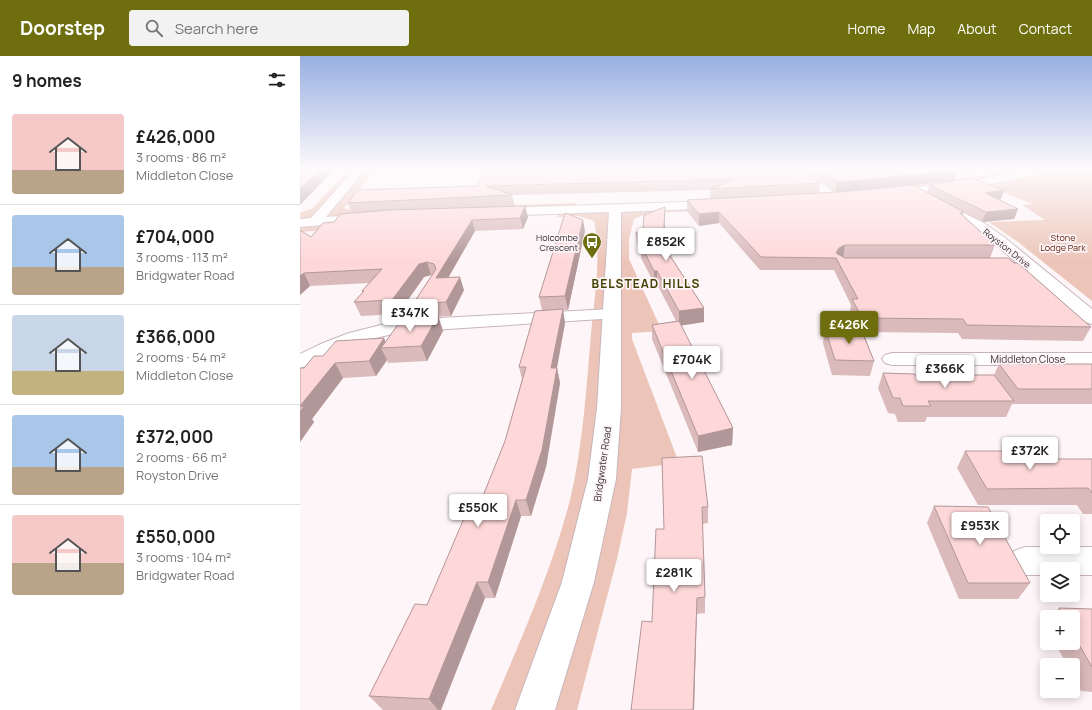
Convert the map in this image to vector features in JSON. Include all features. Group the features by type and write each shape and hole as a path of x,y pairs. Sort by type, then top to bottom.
{"street":[{"path":"316,221 334,201"},
{"name":"Royston Drive","path":"931,201 979,226 999,240 1092,318"},
{"path":"487,212 730,204"},
{"name":"Bridgwater Road","path":"535,710 578,582 602,480 609,408 615,208"},
{"path":"300,223 380,217"},
{"path":"1007,264 1028,264"},
{"path":"401,326 413,308"},
{"path":"300,362 330,347 356,337 401,326 611,314"},
{"name":"Middleton Close","path":"892,359 1092,359"},
{"path":"1025,561 1092,561"}],"green space":[{"path":"320,201 350,201 344,208 360,212 576,203 575,209 723,204 723,210 648,213 634,219 629,239 629,259 662,331 632,333 632,339 679,463 632,469 627,513 617,559 577,710 491,710 524,632 554,554 570,500 584,418 597,278 597,250 594,221 578,216 557,217 559,210 300,232 300,213 313,208"},
{"name":"Stone Lodge Park","path":"1024,201 1092,201 1092,301 1018,242 989,222 1045,220 1022,205 1033,204"}],"building":[{"path":"350,201 399,201 348,203"},
{"path":"687,201 942,201 964,212 960,213 995,245 845,245 839,248 836,253 845,258 1008,258 1014,263 1018,263 1091,327 967,325 963,319 862,318 852,299 858,299 836,258 761,257 719,212 699,214"},
{"path":"962,201 1001,201 1018,209 986,212"},
{"path":"525,206 520,218 472,220 436,278 460,277 446,302 413,304 436,269 434,264 427,262 419,264 392,300 354,302 382,269 304,273 300,276 300,230 311,237 323,223 334,222 340,214 389,210"},
{"path":"665,207 663,245 704,308 679,311 657,271 654,271 636,233 643,229 644,215"},
{"path":"565,213 583,220 565,296 539,297"},
{"path":"563,309 551,368 557,368 542,450 526,500 516,500 488,582 477,582 429,699 369,696 415,604 427,605 465,516 475,516 505,441 526,367 519,367 535,311"},
{"path":"438,316 421,346 381,348 402,319"},
{"path":"679,321 733,428 698,436 652,325"},
{"path":"825,328 861,329 874,361 835,360"},
{"path":"384,338 369,361 335,363 300,406 300,368 304,368 314,356 323,356 336,341"},
{"path":"999,364 1092,364 1092,389 1018,389"},
{"path":"883,373 915,375 994,375 1014,401 928,401 931,406 903,406 900,398 893,398"},
{"path":"965,451 1039,451 1045,459 1092,459 1092,493 1088,488 987,489"},
{"path":"702,456 708,507 702,507 705,597 697,598 693,710 631,710 642,621 652,622 656,529 664,529 662,458"},
{"path":"934,506 988,507 1030,583 968,583"},
{"path":"1059,608 1092,609 1092,667 1080,646 1080,610 1060,610"}],"place":[{"name":"Holcombe Crescent","path":"592,259"}],"district":[{"name":"BELSTEAD HILLS","path":"646,283"}]}
